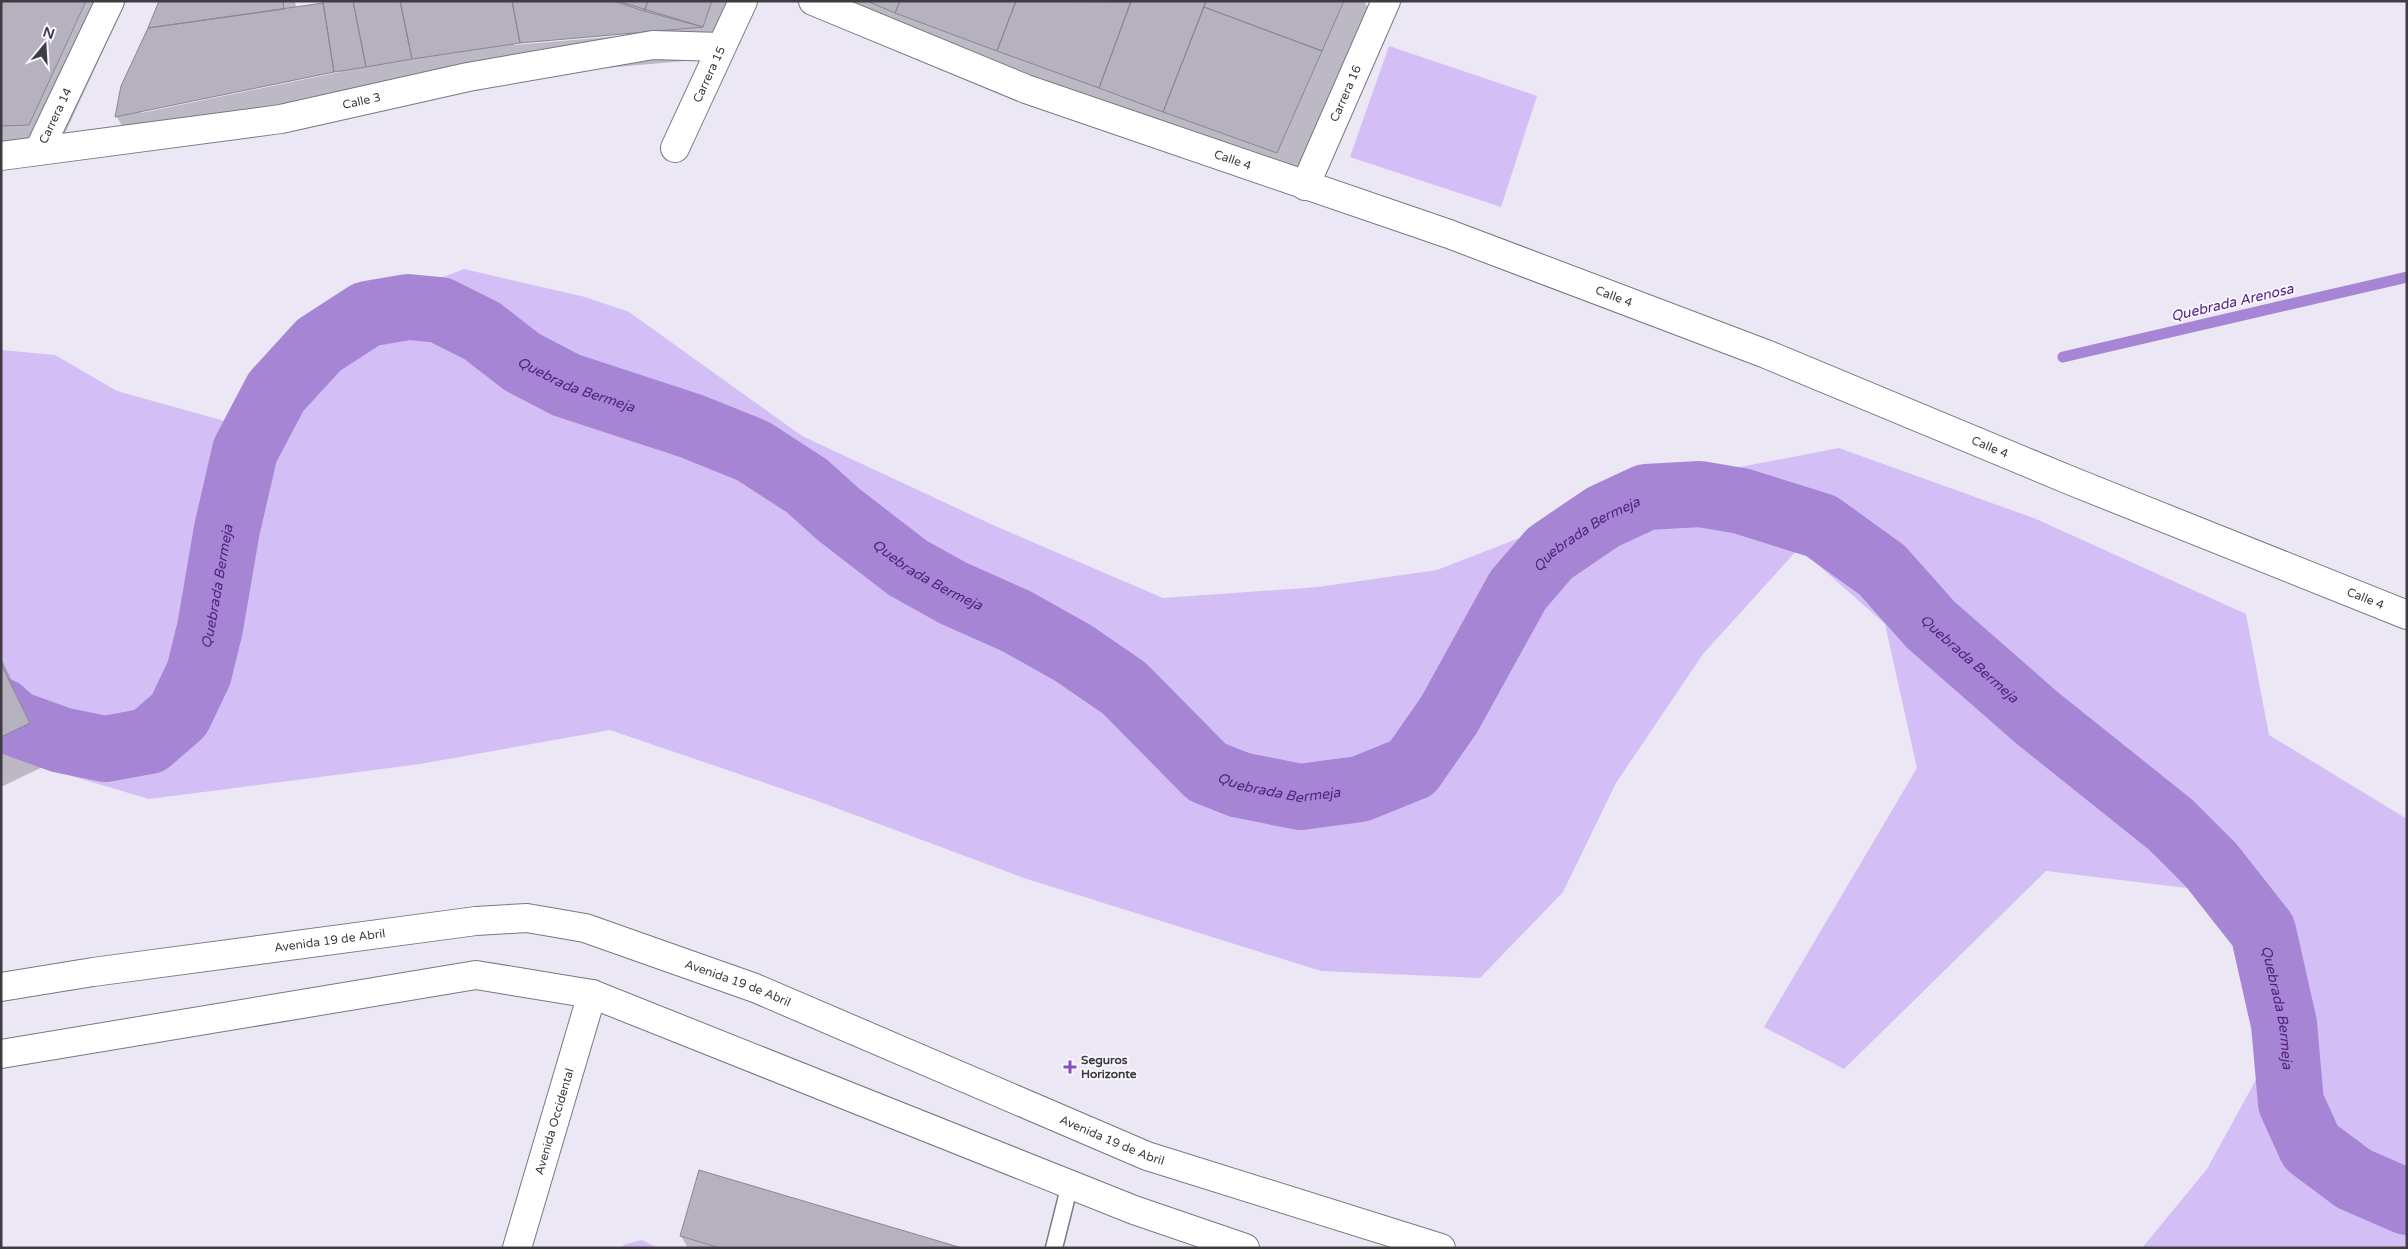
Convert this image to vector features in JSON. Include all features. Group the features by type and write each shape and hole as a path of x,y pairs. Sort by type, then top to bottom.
{"street":[{"name":"Carrera 14","path":"39,150 110,1"},
{"name":"Carrera 15","path":"675,148 720,47 743,1"},
{"name":"Calle 4","path":"813,1 1026,89 1449,234 1766,354 2074,482 2407,615"},
{"name":"Carrera 16","path":"1305,186 1386,1"},
{"name":"Calle 3","path":"1,156 281,119 468,77 653,45 720,47"},
{"name":"Avenida 19 de Abril","path":"1,988 103,971 476,921 527,918 584,928 754,988 1147,1156 1441,1248"},
{"path":"1,1054 476,975 592,994 1134,1210 1245,1248"},
{"name":"Avenida Occidental","path":"517,1248 592,994"}],"lane":[{"path":"1054,1248 1070,1184"}],"shaded area":[{"path":"1389,46 1537,96 1501,207 1350,157"},
{"path":"464,269 585,297 629,312 802,436 993,525 1163,598 1318,587 1437,570 1556,524 1688,477 1839,448 2036,519 2246,614 2269,735 2407,819 2407,1248 2142,1248 2207,1169 2258,1076 2260,975 2195,889 2046,871 1844,1069 1764,1027 1917,768 1885,624 1799,548 1703,654 1616,783 1563,892 1480,978 1321,971 1027,879 812,799 610,730 420,764 149,799 51,770 1,664 1,350 55,355 117,391 253,429 306,330"},
{"path":"642,1240 658,1248 620,1248 626,1244"}],"building":[{"path":"1,1 86,1 29,125 1,126"},
{"path":"159,1 283,1 284,9 148,28"},
{"path":"323,1 353,1 366,67 334,72"},
{"path":"353,1 400,1 412,59 366,67"},
{"path":"400,1 512,1 520,43 412,59"},
{"path":"512,1 618,1 703,27 520,43"},
{"path":"613,1 648,1 644,11"},
{"path":"648,1 712,1 703,27 644,11"},
{"path":"867,1 900,1 895,13"},
{"path":"900,1 1016,1 997,51 895,13"},
{"path":"1016,1 1131,2 1099,88 997,51"},
{"path":"1131,1 1206,1 1163,112 1099,88"},
{"path":"1206,1 1344,1 1322,51 1204,7"},
{"path":"323,3 334,72 115,117 121,86 148,28"},
{"path":"1204,7 1322,51 1277,153 1163,112"},
{"path":"1,664 30,723 1,737"},
{"path":"699,1170 962,1248 720,1248 680,1236"}],"waterway":[{"name":"Quebrada Arenosa","path":"2063,357 2407,277"},
{"name":"Quebrada Bermeja","path":"1,711 14,723 61,740 105,749 149,741 179,715 199,673 210,628 227,529 245,451 276,392 319,345 367,314 408,307 440,310 482,331 522,362 566,385 691,426 753,451 807,486 838,514 908,568 953,593 1016,621 1073,653 1124,688 1207,772 1240,785 1300,797 1360,789 1412,768 1449,715 1518,590 1550,553 1603,517 1646,497 1700,494 1741,501 1821,526 1882,570 1931,625 2036,717 2171,825 2211,865 2263,931 2284,1024 2291,1103 2311,1147 2354,1179 2407,1202"}],"place":[{"name":"Seguros Horizonte","path":"1070,1067"}]}
